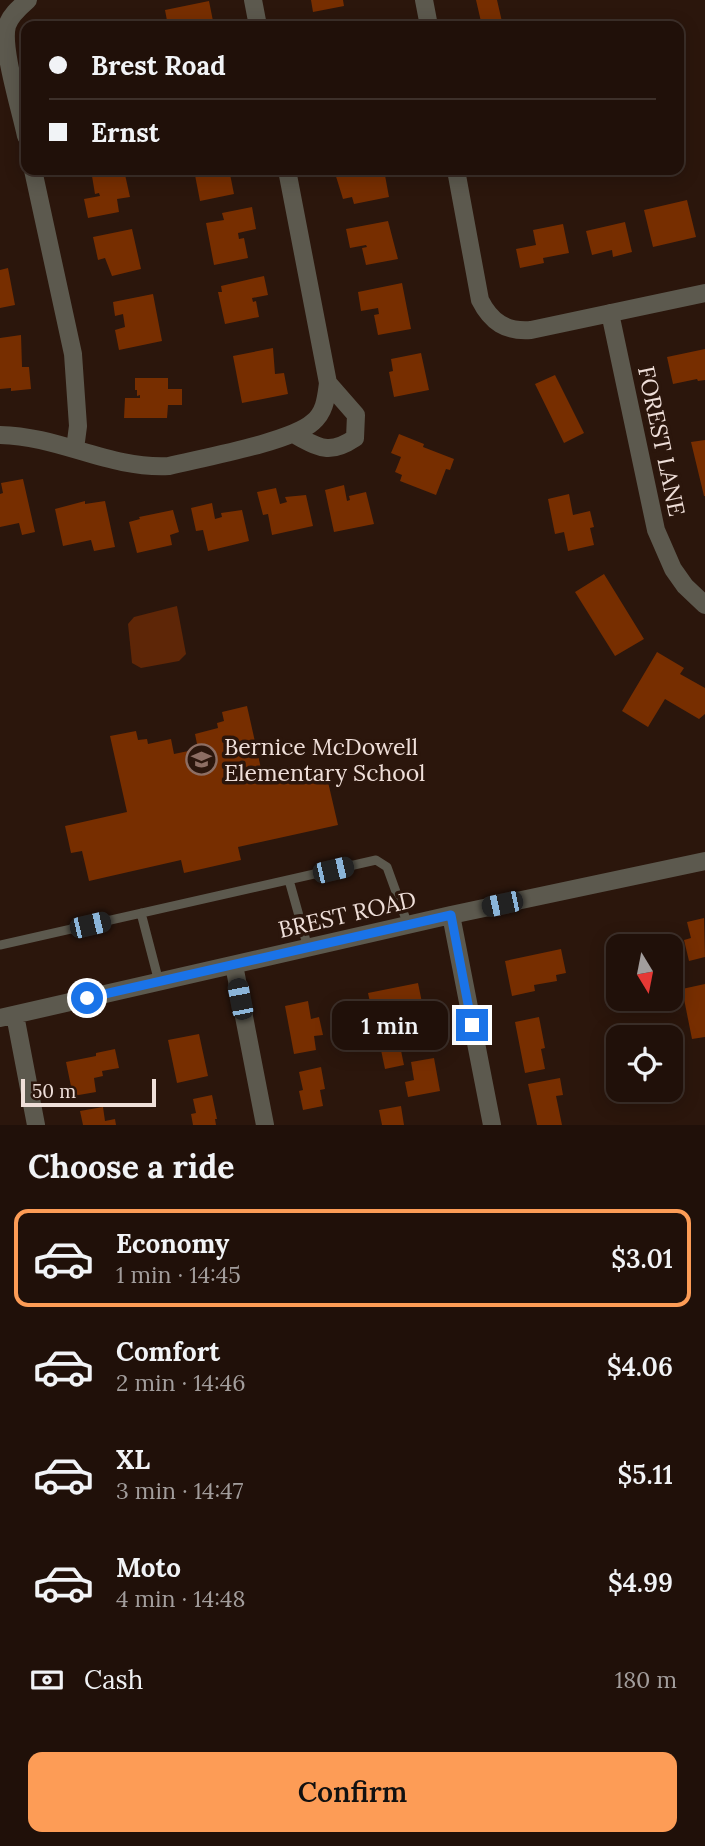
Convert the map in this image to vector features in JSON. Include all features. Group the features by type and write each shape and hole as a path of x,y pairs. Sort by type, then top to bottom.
{"street":[{"path":"21,115 3,39 7,24 17,9 28,0"},
{"path":"253,0 257,21"},
{"path":"424,0 428,21"},
{"path":"34,175 73,354 78,426 75,449"},
{"path":"0,435 32,437 120,463 169,466 293,435 314,422 326,405 328,383 288,175"},
{"path":"457,175 480,300 485,311 500,325 519,331 531,330 705,293"},
{"name":"FOREST LANE","path":"610,313 656,530 673,569 685,586 705,605"},
{"path":"293,435 326,450 341,447 355,438 356,415 328,383"},
{"name":"BREST ROAD","path":"7,1016 705,860"},
{"path":"451,915 492,1125"},
{"path":"234,965 265,1125"},
{"path":"7,1016 36,1125"}],"lane":[{"path":"0,945 376,860 387,867 408,925"},
{"path":"289,880 308,948"},
{"path":"141,913 159,982"}],"shaded area":[{"path":"177,606 186,654 179,661 141,668 132,663 128,624 134,617"}],"building":[{"path":"311,0 343,0 344,6 313,12"},
{"path":"476,0 497,0 502,21 481,21"},
{"path":"209,1 213,21 167,21 165,10"},
{"path":"125,175 130,197 117,199 119,212 88,218 84,199 100,196 99,193 95,194 92,176"},
{"path":"195,175 230,175 234,194 200,201"},
{"path":"336,175 385,175 389,197 354,204 352,197 343,199"},
{"path":"687,200 696,237 653,247 644,210"},
{"path":"252,207 256,229 238,233 239,239 244,238 248,258 214,265 206,223 224,220 222,213"},
{"path":"388,221 398,259 366,265 362,248 367,247 366,245 350,248 346,229"},
{"path":"625,222 632,252 613,257 612,250 592,255 586,231"},
{"path":"563,224 569,253 543,258 544,263 520,268 516,249 536,245 533,230"},
{"path":"132,229 141,269 112,276 105,258 98,260 93,237"},
{"path":"8,268 15,305 0,308 0,270"},
{"path":"264,276 268,295 252,298 253,302 256,301 259,317 225,324 218,292 222,292 221,286"},
{"path":"402,283 411,329 378,335 374,315 379,314 378,308 361,311 358,292"},
{"path":"153,294 162,341 119,350 115,330 125,327 123,314 115,316 113,302"},
{"path":"21,335 22,367 29,367 31,389 0,389 0,338"},
{"path":"273,348 275,374 284,373 288,394 242,403 233,356"},
{"path":"705,349 705,380 673,384 667,357"},
{"path":"421,353 429,390 394,397 389,372 393,371 391,359"},
{"path":"555,375 584,433 564,443 535,384"},
{"path":"135,378 168,378 168,389 182,389 182,405 168,405 167,418 124,418 125,398 140,398 135,390"},
{"path":"399,434 454,459 450,470 446,469 436,495 400,481 402,475 395,472 401,457 391,453"},
{"path":"705,440 705,496 704,496 691,442"},
{"path":"23,479 35,532 22,535 19,523 0,527 0,494 3,493 1,483"},
{"path":"344,485 347,501 350,500 349,496 366,492 374,524 334,532 325,490"},
{"path":"276,488 280,504 287,502 285,497 306,495 313,526 272,535 268,514 263,515 257,492"},
{"path":"569,494 573,515 590,511 594,527 590,528 594,545 568,551 564,532 555,534 548,499"},
{"path":"85,501 85,504 105,501 115,547 94,551 91,540 63,546 55,509"},
{"path":"212,503 215,519 222,517 221,513 242,510 249,541 208,551 203,530 196,531 191,508"},
{"path":"173,510 179,532 170,535 172,545 137,553 129,522 140,519 139,517"},
{"path":"604,574 644,639 615,656 575,592"},
{"path":"657,652 684,668 680,674 705,688 705,714 699,719 665,699 648,727 622,711"},
{"path":"247,706 264,782 325,769 338,825 238,847 241,860 184,873 181,860 89,881 82,851 71,853 65,826 127,812 110,736 136,731 138,740 147,739 148,744 171,739 174,754 198,749 195,734 218,728 217,723 224,721 222,712"},
{"path":"704,918 705,957 689,961 684,940 691,938 687,922"},
{"path":"561,949 566,973 556,975 557,981 534,985 535,991 512,996 505,961"},
{"path":"418,983 425,1017 393,1023 390,1009 372,1012 368,993"},
{"path":"705,984 705,1037 692,1039 683,989"},
{"path":"308,1001 311,1019 319,1017 323,1035 314,1036 316,1050 294,1054 285,1006"},
{"path":"539,1017 545,1048 541,1049 545,1069 525,1073 515,1022"},
{"path":"199,1034 208,1076 177,1083 168,1040"},
{"path":"400,1046 404,1065 385,1069 381,1050"},
{"path":"115,1049 119,1068 102,1071 103,1076 94,1078 96,1092 73,1096 66,1062"},
{"path":"434,1058 440,1091 408,1097 405,1082 414,1080 411,1062"},
{"path":"321,1067 325,1089 320,1090 323,1106 303,1110 299,1072"},
{"path":"560,1078 563,1095 556,1096 562,1125 537,1125 528,1084"},
{"path":"212,1095 216,1125 193,1125 191,1114 196,1113 193,1099"},
{"path":"401,1106 404,1125 382,1125 379,1110"},
{"path":"103,1107 105,1121 115,1119 116,1125 83,1125 80,1111"}],"place":[{"name":"Bernice McDowell Elementary School","path":"201,759"}],"route":[{"path":"87,998 451,915 472,1025"}]}
